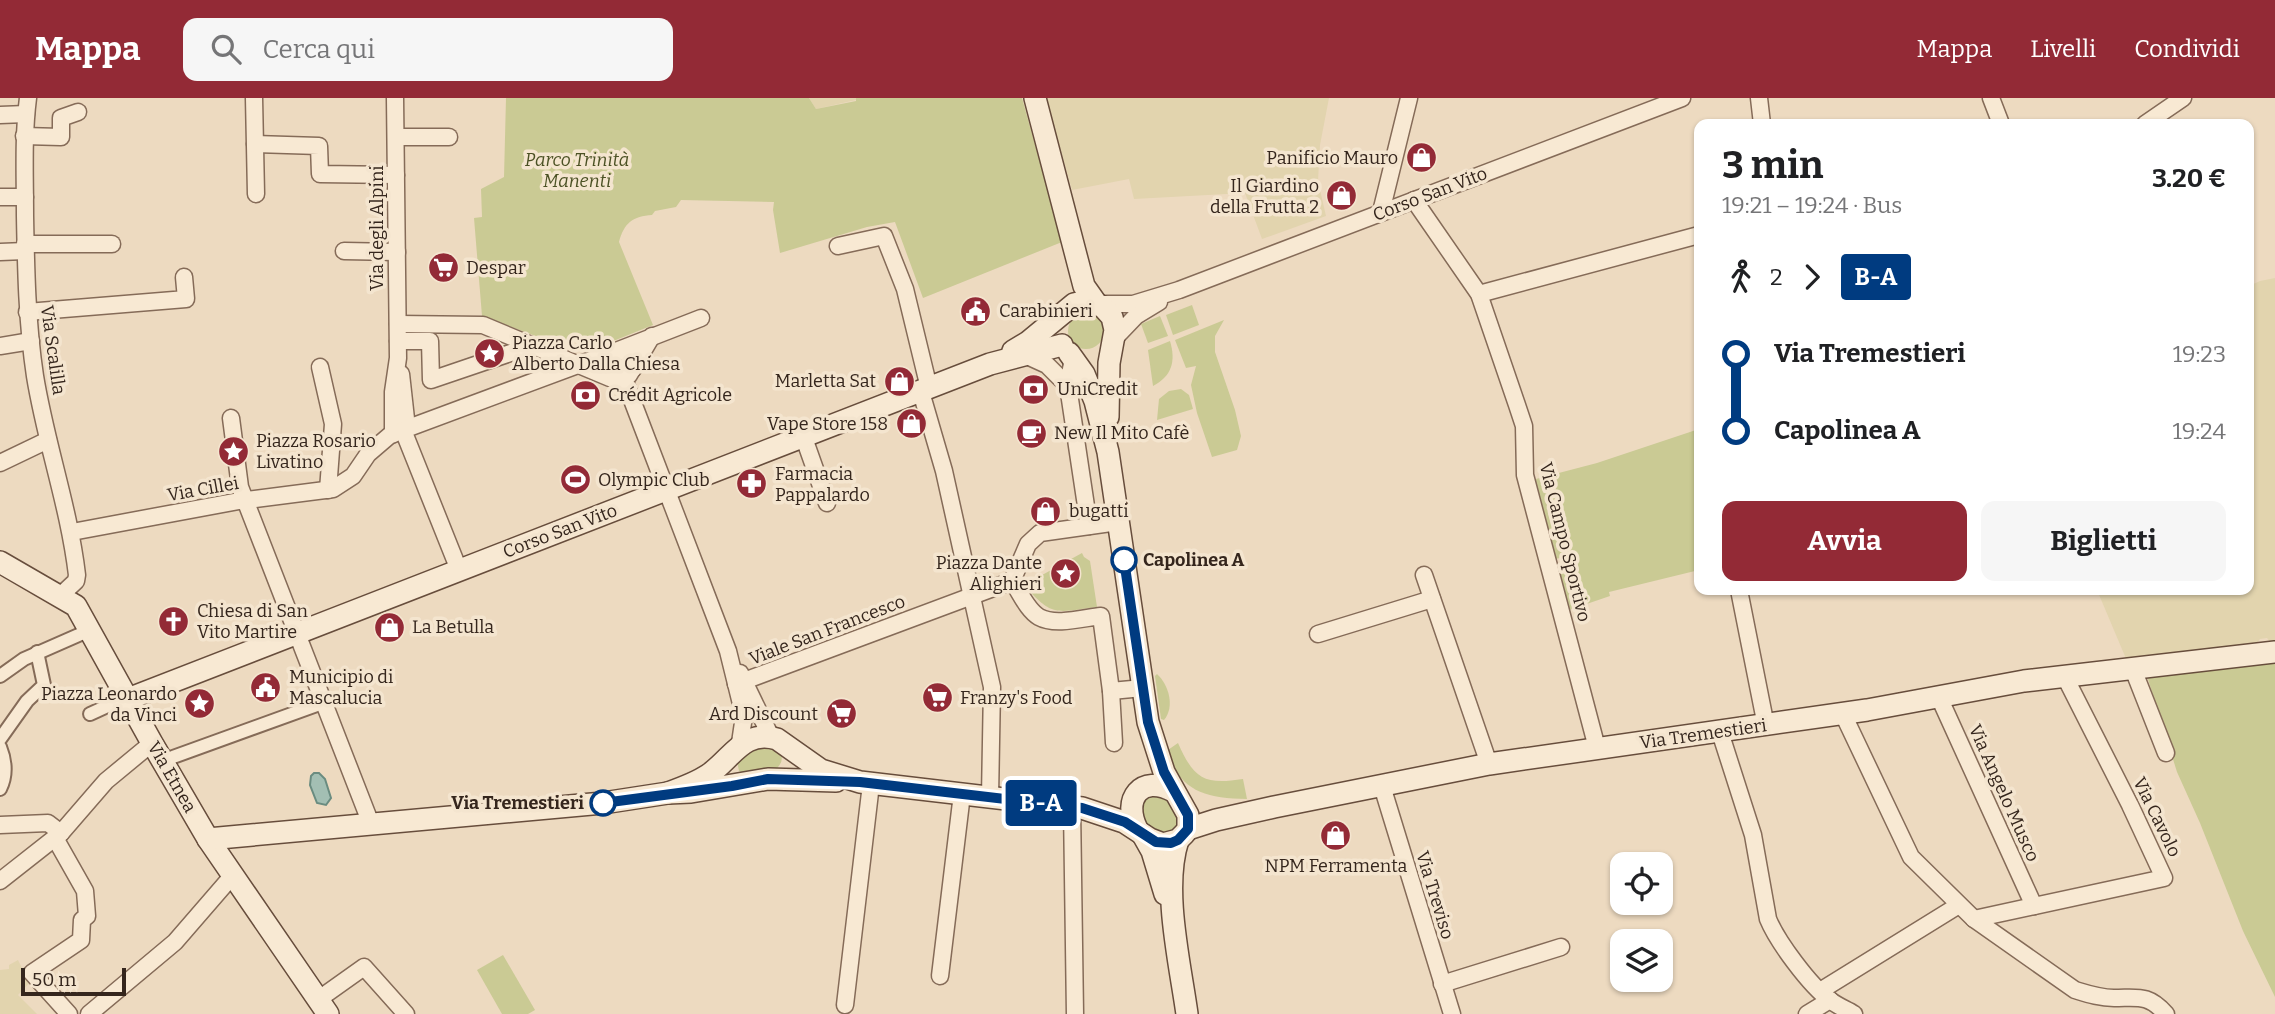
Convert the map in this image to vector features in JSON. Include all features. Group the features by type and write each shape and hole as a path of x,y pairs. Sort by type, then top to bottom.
{"main road":[{"path":"1035,98 1084,286 1112,317 1115,330 1107,397 1108,452"},
{"path":"1067,223 1070,289 1058,328 1068,352 1084,374 1095,401 1108,452 1148,722 1155,748 1188,815 1171,871 1175,926 1187,1014"},
{"path":"990,364 1028,342 1078,302 1098,304"},
{"path":"990,364 1025,355 1068,352 1083,359 1093,358 1102,354 1113,341"},
{"name":"Corso San Vito","path":"127,698 990,364"},
{"name":"Via Etnea","path":"4,570 76,606 208,839 323,1007"},
{"name":"Via Tremestieri","path":"1274,807 1489,764 1766,726 2064,675 2275,652"},
{"path":"1148,722 1148,764 1130,807 1131,817 1154,859 1175,926"},
{"path":"668,793 699,781 735,750 754,738 776,740 821,770 865,783"},
{"path":"208,839 603,803 718,789 761,780 783,767 785,752 776,740"},
{"path":"735,750 727,763 732,776 761,780 865,783 1077,807 1109,806 1155,786 1216,810 1274,807"},
{"path":"1077,807 1113,818 1163,844 1216,820 1274,807"}],"street":[{"path":"254,98 256,194"},
{"name":"Via degli Alpini","path":"396,98 401,431 459,570"},
{"path":"1381,212 1409,98"},
{"name":"Corso San Vito","path":"1179,289 1682,98"},
{"path":"1759,98 1761,119"},
{"path":"1991,98 1999,119"},
{"path":"2152,119 2183,98"},
{"path":"0,115 27,106"},
{"name":"Via Scalilla","path":"27,106 24,136 27,312 48,440 72,532 77,575 76,581 60,596"},
{"path":"24,136 61,137 61,118 78,113"},
{"path":"396,137 449,137"},
{"path":"255,144 319,146 320,174 396,175"},
{"path":"0,197 25,197"},
{"name":"Via Campo Sportivo","path":"1415,200 1479,294 1524,426 1525,475 1597,748"},
{"path":"838,246 884,236 905,289 992,687 990,797"},
{"path":"1479,294 1694,236"},
{"path":"0,252 25,248 112,244"},
{"path":"344,251 397,252"},
{"path":"27,312 186,299 184,277"},
{"path":"1098,304 1133,304 1179,289"},
{"path":"1113,341 1136,316 1179,289"},
{"name":"Via Cillei","path":"72,532 245,500 328,490 344,484 368,454 401,431 701,318"},
{"path":"398,324 483,325 575,365 622,375"},
{"path":"430,324 431,380 531,346"},
{"path":"622,375 652,336"},
{"path":"0,346 31,341"},
{"path":"398,341 430,341"},
{"path":"622,375 629,356 624,352 613,352 603,365 622,375 740,683 776,740"},
{"path":"1068,352 1069,386 1089,526"},
{"path":"1025,355 1046,365 1069,386"},
{"path":"320,367 333,424 328,490"},
{"path":"231,418 240,487 371,824"},
{"path":"804,438 828,503"},
{"path":"0,463 48,440"},
{"path":"1114,743 1111,691 1101,616 1059,620 1039,617 1007,583 1028,544 1040,533 1118,522"},
{"path":"1424,575 1489,764"},
{"name":"Viale San Francesco","path":"740,683 1007,583"},
{"path":"1740,595 1766,726"},
{"path":"1318,634 1432,598"},
{"path":"0,676 37,652 90,630"},
{"path":"0,739 27,701 44,685 37,652"},
{"path":"2133,669 2166,753"},
{"name":"Via Cavolo","path":"1974,919 2164,878 2064,675"},
{"path":"735,750 744,716 740,683"},
{"path":"1111,691 1143,688"},
{"name":"Via Angelo Musco","path":"1940,697 2034,906"},
{"path":"90,714 127,698"},
{"path":"0,881 58,836 106,781 157,752 325,702"},
{"path":"1843,714 1911,857 1974,919 2075,990 2104,997 2140,997 2151,1000 2166,1014"},
{"path":"1720,732 1753,835 1768,919 1779,940 1825,996 1854,1014"},
{"path":"0,747 5,758 5,779 0,789"},
{"path":"845,1005 865,783"},
{"name":"Via Treviso","path":"1382,786 1452,1014"},
{"path":"940,976 962,794"},
{"path":"1075,1014 1077,807"},
{"path":"0,825 48,823 58,836 85,891 88,916 82,920 81,940 32,974 69,1014"},
{"path":"89,1014 175,942 233,875"},
{"path":"1807,1014 1825,996 1959,905"},
{"path":"1442,984 1561,947"},
{"path":"323,1007 364,967 406,1014"}],"shaded area":[{"path":"809,98 856,98 856,100 816,109"},
{"path":"1046,98 1329,98 1320,145 1318,181 1326,216 1262,239 1245,193 1134,199 1129,179 1072,190"},
{"path":"2275,278 2275,643 2272,644 2267,638 2260,639 2255,646 2127,661 2099,595 2254,595 2254,284"},
{"path":"314,773 319,773 325,779 331,798 326,805 317,803 310,785"},
{"path":"18,960 26,976 32,980 18,995 37,1014 0,1014 0,970 9,969 9,965"}],"green space":[{"name":"Parco Trinità Manenti","path":"506,98 809,98 816,109 856,101 856,98 1022,98 1062,242 923,298 895,222 867,227 780,253 774,202 681,200 676,207 655,211 652,215 630,222 619,242 653,325 601,346 571,335 565,347 482,316 474,218 482,217 481,189 504,177"},
{"path":"1192,305 1199,325 1173,335 1166,315"},
{"path":"1086,313 1099,318 1104,331 1099,344 1086,349 1073,344 1068,331 1073,318"},
{"path":"1160,316 1168,336 1148,343 1141,324"},
{"path":"1224,320 1215,336 1215,352 1241,436 1237,450 1212,457 1191,385 1196,366 1186,368 1175,340"},
{"path":"1170,341 1173,355 1171,367 1165,378 1153,386 1148,350"},
{"path":"1181,389 1189,395 1193,409 1157,420 1159,399 1169,391"},
{"path":"1694,431 1694,571 1609,592 1610,596 1566,611 1557,570 1563,564 1561,558 1554,559 1532,480 1597,463"},
{"path":"1082,553 1090,561 1097,607 1064,611 1049,608 1024,585"},
{"path":"2275,659 2275,997 2243,931 2177,772 2147,676"},
{"path":"1157,674 1165,684 1169,696 1169,709 1164,720 1161,719 1155,676"},
{"path":"1178,743 1189,765 1202,777 1219,781 1243,779 1247,799 1207,794 1188,784 1179,776 1165,752"},
{"path":"768,745 781,753 781,762 775,770 743,773 739,771 737,761 743,753"},
{"path":"1150,795 1168,799 1178,815 1179,826 1171,834 1155,832 1144,822 1141,803"},
{"path":"503,955 535,1010 528,1014 502,1014 477,970"}],"bus line":[{"name":"B-A","path":"603,803 768,779 860,782 1082,808 1125,822 1156,842 1163,844 1178,840 1188,829 1188,815 1164,772 1148,722 1124,560"}],"place":[{"name":"Panificio Mauro","path":"1421,158"},
{"name":"Il Giardino della Frutta 2","path":"1342,196"},
{"name":"Despar","path":"443,268"},
{"name":"Carabinieri","path":"976,311"},
{"name":"Piazza Carlo Alberto Dalla Chiesa","path":"489,353"},
{"name":"Marletta Sat","path":"899,381"},
{"name":"UniCredit","path":"1034,389"},
{"name":"Crédit Agricole","path":"585,395"},
{"name":"Vape Store 158","path":"911,424"},
{"name":"New Il Mito Cafè","path":"1031,433"},
{"name":"Piazza Rosario Livatino","path":"233,451"},
{"name":"Olympic Club","path":"575,480"},
{"name":"Farmacia Pappalardo","path":"752,484"},
{"name":"bugatti","path":"1046,511"},
{"name":"Capolinea A","path":"1124,560"},
{"name":"Piazza Dante Alighieri","path":"1065,573"},
{"name":"Chiesa di San Vito Martire","path":"174,621"},
{"name":"La Betulla","path":"389,627"},
{"name":"Municipio di Mascalucia","path":"266,687"},
{"name":"Franzy's Food","path":"937,698"},
{"name":"Piazza Leonardo da Vinci","path":"200,704"},
{"name":"Ard Discount","path":"841,714"},
{"name":"Via Tremestieri","path":"603,803"},
{"name":"NPM Ferramenta","path":"1336,836"}]}
